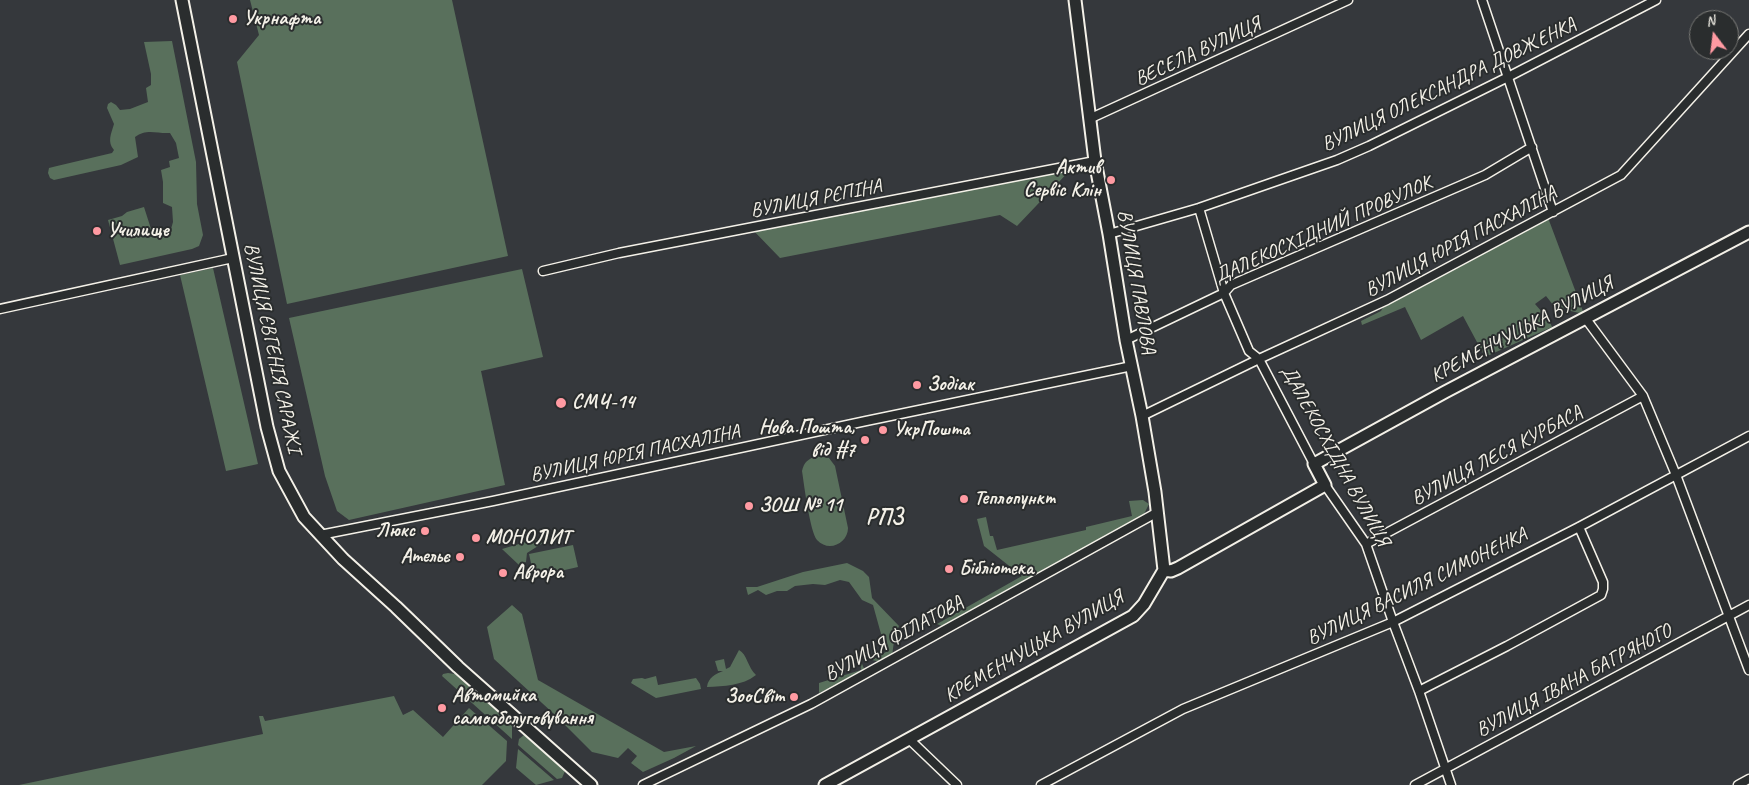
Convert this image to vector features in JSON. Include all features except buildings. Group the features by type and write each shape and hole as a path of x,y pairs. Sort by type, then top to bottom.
{"street":[{"name":"ВУЛИЦЯ ЄВГЕНІЯ САРАЖІ","path":"182,0 267,427 280,471 304,517 342,559 396,607 458,667 591,785"},
{"name":"ВУЛИЦЯ ПАВЛОВА","path":"1075,0 1095,161 1110,234 1126,340 1142,416 1164,570"},
{"name":"ВЕСЕЛА ВУЛИЦЯ","path":"1089,120 1348,0"},
{"path":"1482,0 1553,212"},
{"name":"ВУЛИЦЯ ОЛЕКСАНДРА ДОВЖЕНКА","path":"1110,234 1199,208 1337,160 1370,146 1656,0"},
{"name":"ВУЛИЦЯ ЮРІЯ ПАСХАЛІНА","path":"1142,416 1260,358 1387,300 1622,175 1749,34"},
{"name":"ДАЛЕКОСХІДНИЙ ПРОВУЛОК","path":"1126,340 1224,293 1232,285 1485,175 1532,148"},
{"name":"ВУЛИЦЯ РЄПІНА","path":"543,271 619,253 1095,161"},
{"name":"ДАЛЕКОСХІДНА ВУЛИЦЯ","path":"1199,208 1224,293 1248,352 1260,358 1325,485 1366,544 1451,785"},
{"name":"КРЕМЕНЧУЦЬКА ВУЛИЦЯ","path":"1314,464 1445,392 1749,232"},
{"path":"0,309 233,258"},
{"path":"1586,319 1643,396 1676,475 1749,670"},
{"name":"ВУЛИЦЯ ЮРІЯ ПАСХАЛІНА","path":"320,535 469,506 1132,366"},
{"name":"ВУЛИЦЯ ЛЕСЯ КУРБАСА","path":"1366,544 1643,396"},
{"name":"ВУЛИЦЯ ВАСИЛЯ СИМОНЕНКА","path":"1041,785 1184,709 1392,622 1579,527 1749,436"},
{"path":"1164,570 1171,571 1178,568 1325,485"},
{"name":"ВУЛИЦЯ ФІЛАТОВА","path":"643,785 811,704 1156,513"},
{"path":"1419,691 1601,595 1603,582 1579,527"},
{"name":"КРЕМЕНЧУЦЬКА ВУЛИЦЯ","path":"825,785 1133,616 1144,604 1164,570"},
{"name":"ВУЛИЦЯ ІВАНА БАГРЯНОГО","path":"1415,785 1749,605"},
{"path":"910,740 957,785"},
{"path":"1738,785 1749,779"}],"green space":[{"path":"250,0 452,0 508,256 287,304 237,62 259,35"},
{"path":"172,41 196,162 197,204 203,235 199,246 192,249 120,265 108,220 144,207 152,232 171,229 173,222 172,207 163,203 161,170 170,167 169,161 179,158 176,143 170,133 148,132 139,134 135,137 138,157 121,165 54,180 50,178 49,168 112,153 114,150 110,138 114,124 107,108 108,104 111,102 120,110 130,109 148,102 146,88 151,85 151,74 144,42"},
{"path":"1075,165 1017,226 1000,215 780,258 751,228"},
{"path":"1547,215 1584,314 1566,310 1565,308 1558,311 1546,296 1535,304 1549,320 1552,327 1485,357 1463,316 1421,340 1405,307 1362,325 1361,321 1381,311 1387,300"},
{"path":"213,268 258,464 226,471 180,275"},
{"path":"522,269 543,357 481,371 505,485 349,520 337,511 325,476 289,318"},
{"path":"817,456 829,458 835,466 848,528 845,538 832,546 822,544 814,535 806,496 802,471 807,461"},
{"path":"1143,500 1149,504 1143,516 944,627 937,624 1022,576 984,546 977,519 986,517 990,536 993,536 997,550 1086,530 1086,527 1132,516 1129,501"},
{"path":"536,539 546,541 527,553 526,562 519,565 502,549"},
{"path":"573,545 578,567 534,577 529,554"},
{"path":"847,563 863,571 869,577 872,598 899,626 895,634 892,656 881,662 872,660 886,652 873,605 862,600 849,582 840,580 825,585 795,586 787,591 777,591 766,595 758,590 748,595 746,587 757,587 803,572"},
{"path":"512,605 522,614 538,680 664,752 696,746 643,772 631,763 637,756 628,748 618,758 592,752 494,659 487,627"},
{"path":"739,650 756,675 739,683 707,687 712,677 723,671 718,671 715,661 724,659 726,669 730,667"},
{"path":"860,659 865,671 819,693 819,683 861,670"},
{"path":"448,673 455,674 512,724 512,739 442,676"},
{"path":"656,676 658,685 696,678 701,689 656,698 631,683 633,679 645,679"},
{"path":"394,696 403,715 413,710 443,737 469,708 507,741 506,761 482,785 19,785 263,734 259,716 263,716 265,721"},
{"path":"524,735 565,771 562,778 557,779 518,745 519,739"},
{"path":"518,749 554,780 536,785 516,768"}],"place":[{"name":"Укрнафта","path":"233,19"},
{"name":"Актив Сервiс Клiн","path":"1111,180"},
{"name":"Училище","path":"97,231"},
{"name":"Зодіак","path":"917,385"},
{"name":"СМЧ-14","path":"561,403"},
{"name":"УкрПошта","path":"883,430"},
{"name":"Нова Пошта, від #7","path":"865,440"},
{"name":"Теплопункт","path":"964,499"},
{"name":"ЗОШ № 11","path":"749,506"},
{"name":"Люкс","path":"425,531"},
{"name":"МОНОЛИТ","path":"476,538"},
{"name":"Ательє","path":"460,557"},
{"name":"Бібліотека","path":"949,569"},
{"name":"Аврора","path":"503,573"},
{"name":"ЗооСвiт","path":"794,697"},
{"name":"Автомийка самообслуговування","path":"442,708"}],"district":[{"name":"РПЗ","path":"885,518"}]}
